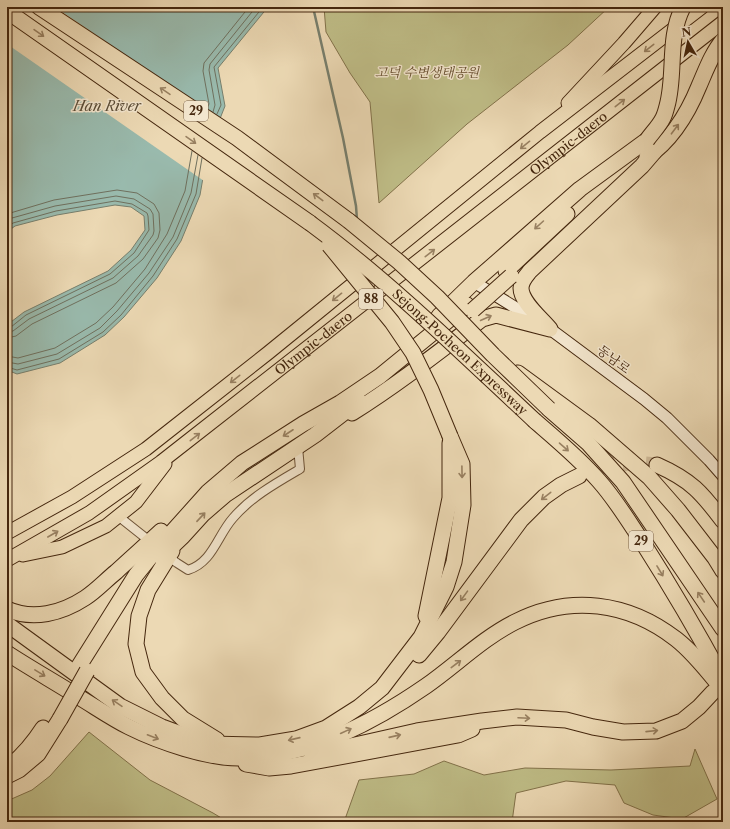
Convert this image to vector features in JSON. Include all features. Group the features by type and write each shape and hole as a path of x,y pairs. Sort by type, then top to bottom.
{"highway":[{"name":"Sejong-Pocheon Expressway","path":"39,7 237,138 349,220 399,262 437,297 493,355 554,405 623,482 723,630"},
{"path":"540,132 624,43 655,7"},
{"path":"550,329 524,300 521,286 530,271 642,166 664,118 669,99 671,86 672,49 677,18 683,7"},
{"name":"Olympic-daero","path":"7,534 72,497 146,449 268,353 540,132 702,7"},
{"name":"Sejong-Pocheon Expressway","path":"7,11 326,235 396,294 576,457 599,480 615,500 653,559 704,644 723,679"},
{"name":"Olympic-daero","path":"8,559 89,513 174,453 723,22"},
{"path":"303,424 358,380 416,338 474,282 580,189 651,146 669,137 685,116 706,69 723,40"},
{"path":"83,669 134,591 159,559 204,514 225,495 315,435 385,381 470,308 651,146"},
{"path":"310,223 392,322 413,353 431,390 462,464 463,506 454,562 446,587 421,637 382,688"},
{"path":"7,609 21,614 37,615 55,612 86,598 182,512 242,463 303,424 340,403 380,376 470,308"},
{"path":"315,435 365,405 482,319 496,315 550,329"},
{"path":"554,405 589,425 649,478 682,516 715,558 723,571"},
{"path":"8,559 62,547 106,526 136,502 174,453"},
{"path":"657,465 689,482 706,498 723,521"},
{"path":"10,656 128,727 184,748 224,751 296,739 326,728 359,707 416,659 438,632 521,520 544,497 561,485 579,476"},
{"path":"7,776 19,770 38,754 56,716 136,575 156,550 208,492"},
{"path":"183,536 148,590 139,616 136,644 143,672 162,698 183,719 224,751 242,758 274,756 337,748 417,731 517,717 566,720 593,727 623,732 656,731 682,721 718,691 712,677 677,640 652,624 614,608 593,604 562,606 539,611 515,622 490,637 425,687 374,717 340,734 310,746 274,756"},
{"path":"11,627 120,706 162,727 208,744 255,766 269,768 291,766 458,735 493,720"},
{"path":"7,767 22,756 56,716"}],"main road":[{"name":"동남로","path":"474,282 550,329 644,399 667,418 723,476"}],"street":[{"path":"118,516 177,564 188,570 198,567 206,559 233,518 269,488 300,469 298,447"}],"green space":[{"name":"고덕 수변생태공원","path":"324,7 609,7 568,45 467,124 379,203 370,102 350,73 326,32"},
{"path":"89,732 150,780 228,822 7,822 7,801 32,790 50,776"},
{"path":"695,749 717,799 682,819 653,815 624,803 615,785 566,781 516,793 512,822 344,822 359,780 414,774 444,761 484,775 525,768 611,770 690,766"}],"water":[{"name":"Han River","path":"7,7 268,7 218,68 225,106 208,149 200,195 181,241 157,278 124,317 105,335 60,363 17,374 7,370 7,325 24,312 108,271 131,250 145,230 144,216 131,207 115,205 57,215 15,226 7,232"}],"pier":[{"path":"7,7 55,7 221,120 210,149 204,181 7,44"}],"waterway":[{"path":"313,7 343,138 356,206 357,220"}],"tunnel":[{"path":"579,476 604,466 634,463 657,465"}]}
